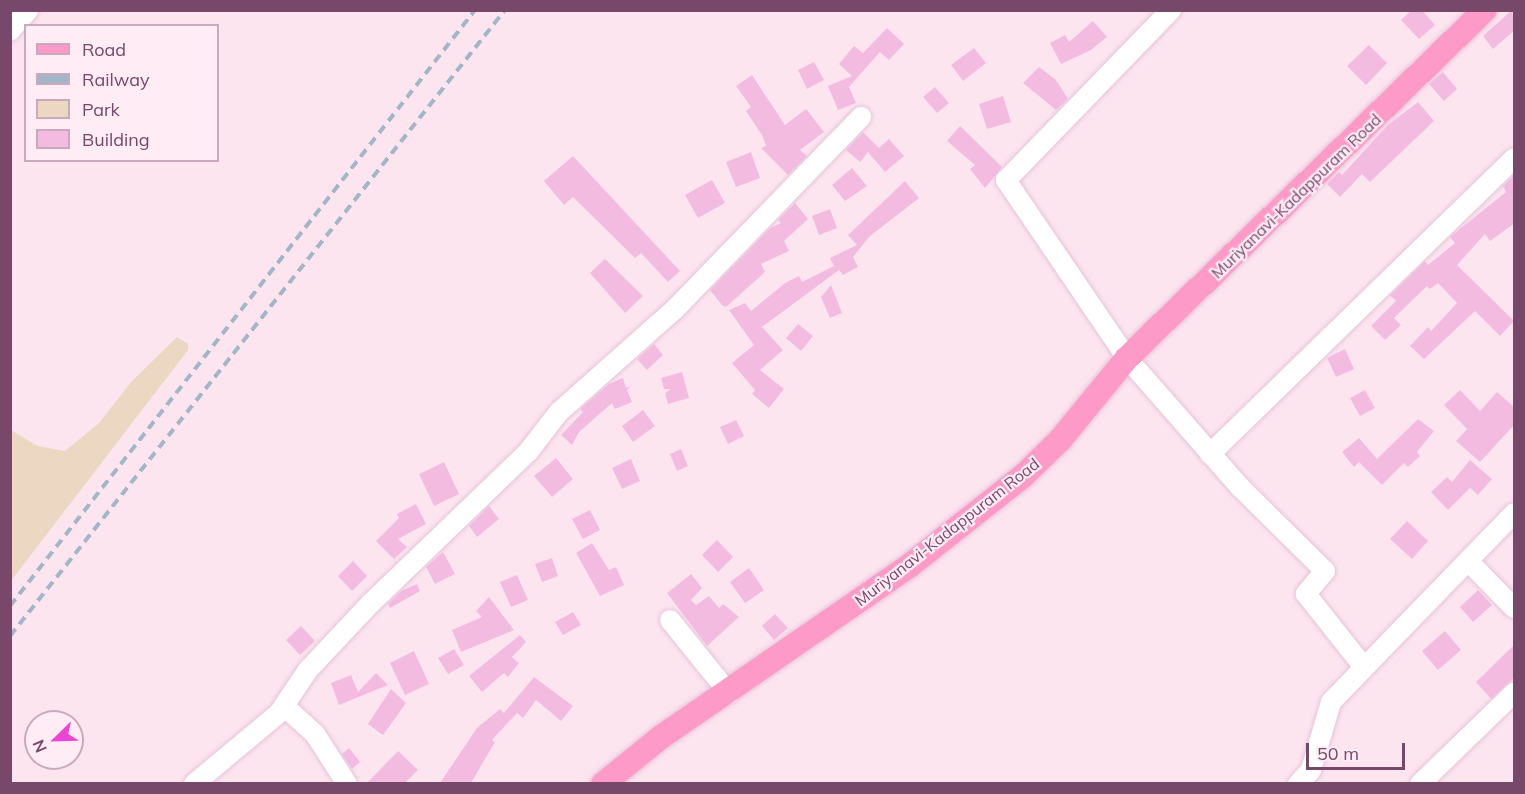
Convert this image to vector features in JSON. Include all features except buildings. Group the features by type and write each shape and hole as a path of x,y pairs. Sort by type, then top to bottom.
{"main road":[{"name":"Muriyanavi-Kadappuram Road","path":"603,783 909,566 1023,476 1060,440 1127,357 1485,10"}],"street":[{"path":"10,31 28,10"},
{"path":"1171,10 1006,180 1127,357 1210,454 1325,571 1306,594 1363,666"},
{"path":"194,783 284,706 308,670 371,603 528,452 559,412 674,310 861,117"},
{"path":"1210,454 1515,158"},
{"path":"1299,783 1311,770 1330,702 1515,513"},
{"path":"1468,561 1515,608"},
{"path":"670,620 729,693"},
{"path":"1420,783 1515,693"},
{"path":"284,706 315,734 347,783"}],"green space":[{"path":"177,337 188,344 188,350 11,581 11,430 38,446 65,451 99,423 132,381"}],"railway":[{"path":"10,606 475,10"},
{"path":"10,636 505,10"}]}
